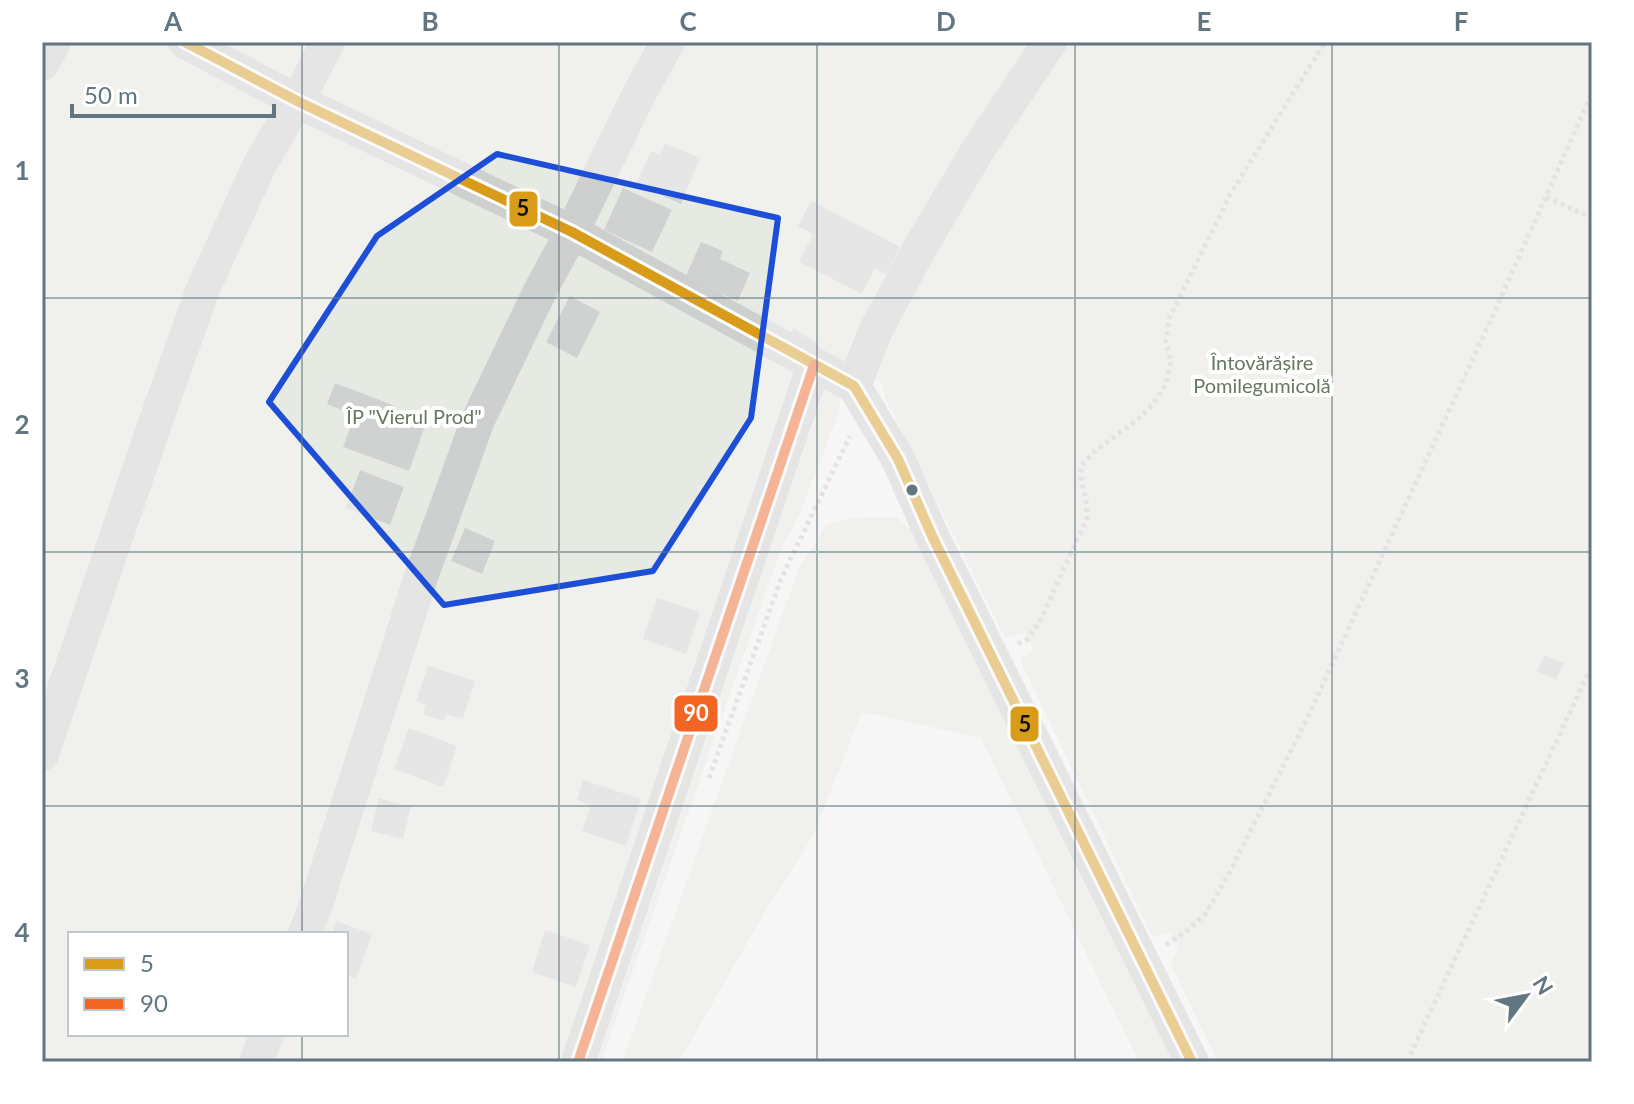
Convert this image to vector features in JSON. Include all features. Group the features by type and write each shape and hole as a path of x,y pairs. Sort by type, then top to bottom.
{"street":[{"path":"42,64 54,42"},
{"path":"185,42 297,101 572,232 814,365 860,394 898,459 933,538 1192,1062"},
{"path":"42,754 203,289 259,166 328,42"},
{"path":"306,932 421,577 478,420 640,92 668,42"},
{"path":"860,394 875,332 917,253 979,148 1050,42"},
{"path":"578,1062 814,365"},
{"path":"256,1062 266,1036"}],"path":[{"path":"991,655 1028,639 1040,621 1087,518 1081,466 1095,451 1137,420 1153,404 1166,384 1171,361 1166,342 1169,319 1231,193 1325,42"},
{"path":"1142,962 1188,930 1206,913 1227,877 1311,709 1592,93"},
{"path":"1546,197 1592,218"},
{"path":"706,787 781,579 860,394"},
{"path":"1407,1062 1592,665"}],"highlighted area":[{"path":"497,154 778,218 751,418 653,571 444,605 269,402 377,236"}],"green space":[{"path":"42,42 1592,42 1592,1062 1218,1062 1171,965 1178,948 1170,932 1153,938 1020,660 1033,649 1024,632 1005,638 887,402 880,382 840,362 839,412 798,518 781,549 601,1062 42,1062"},
{"path":"897,517 910,529 1173,1062 1139,1062 981,738 862,712 813,836 762,917 679,1062 622,1062 798,570 826,525 849,518"}],"building":[{"path":"665,143 700,158 681,204 636,184 651,151 660,155"},
{"path":"623,188 672,210 652,252 604,230"},
{"path":"811,201 900,247 886,274 875,268 862,294 799,262 813,234 798,226"},
{"path":"701,242 723,251 720,259 750,273 738,301 685,278"},
{"path":"570,296 600,312 577,358 546,342"},
{"path":"794,328 819,345 812,356 786,339"},
{"path":"335,383 395,406 392,414 425,426 409,471 343,447 355,415 327,404"},
{"path":"360,470 404,487 390,525 346,508"},
{"path":"465,528 495,541 482,574 451,561"},
{"path":"657,598 700,612 686,654 643,639"},
{"path":"1545,655 1564,663 1556,680 1537,671"},
{"path":"428,666 475,681 463,719 446,714 444,721 423,714 426,705 416,701"},
{"path":"409,728 457,746 443,787 394,769"},
{"path":"583,780 641,799 626,846 582,831 591,805 577,800"},
{"path":"379,798 411,807 403,839 371,831"},
{"path":"336,921 372,934 356,979 348,976 348,932 333,932"},
{"path":"545,930 590,945 576,987 532,972"}],"transit line":[{"name":"5","path":"185,42 297,101 572,232 854,386 898,459 933,538 1192,1062"},
{"name":"90","path":"578,1062 814,365"}],"park label":[{"name":"Întovărășire Pomilegumicolă","path":"1262,374"},
{"name":"ÎP \"Vierul Prod\"","path":"414,416"}]}
